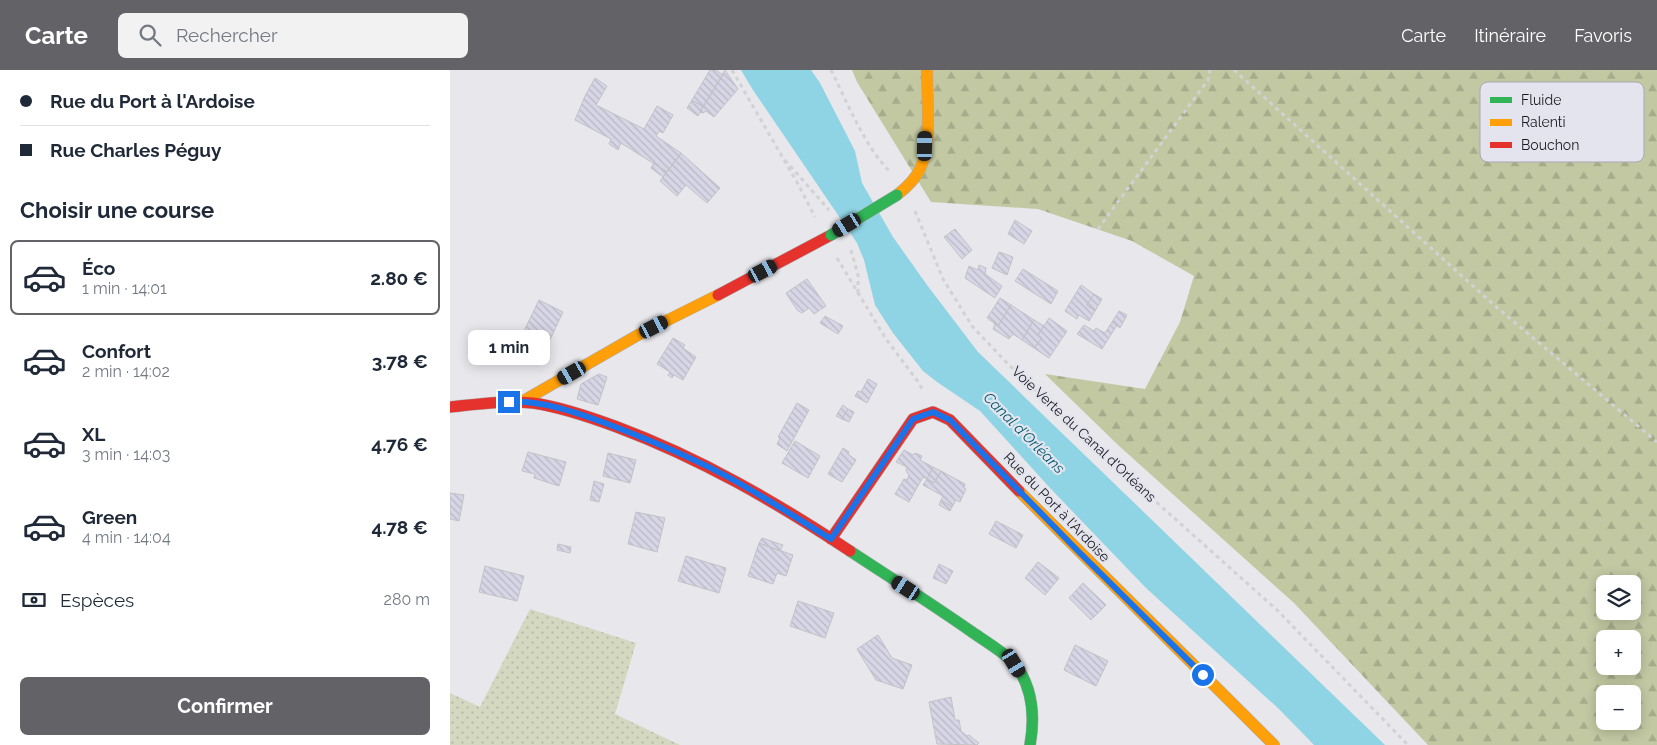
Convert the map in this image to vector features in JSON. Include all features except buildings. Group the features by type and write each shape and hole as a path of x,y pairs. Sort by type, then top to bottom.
{"street":[{"path":"523,401 638,335 748,280 831,235 901,192 921,166 923,159 927,70"},
{"path":"450,408 523,401 583,415 652,441 736,481 831,539 983,640 1014,663 1026,685 1033,704 1034,724 1030,745"},
{"path":"831,539 913,419 933,412"},
{"name":"Rue du Port à l'Ardoise","path":"933,412 950,420 1075,548 1274,745"}],"path":[{"path":"732,70 814,214"},
{"name":"Voie Verte du Canal d'Orléans","path":"831,70 860,128 901,192 943,279 972,326 1009,365 1098,450 1278,610 1408,745"},
{"path":"1098,229 1208,80 1210,70"},
{"path":"1234,70 1494,305 1657,442"},
{"path":"840,264 886,339 919,383 933,412"}],"green space":[{"path":"852,70 1657,70 1657,745 1428,745 1294,603 1118,445 1045,374 1145,389 1180,322 1194,276 1132,241 1038,209 931,202 857,82"},
{"path":"530,609 636,643 615,714 680,745 450,745 450,693 480,707"}],"water":[{"name":"Canal d'Orléans","path":"741,70 811,70 820,83 855,151 862,183 893,237 978,352 1385,745 1314,745 1279,709 1146,588 1050,488 980,411 923,371 893,333 875,305 864,260 857,243"}],"traffic: fast":[{"path":"831,235 897,195"},
{"path":"850,551 995,647 1015,664 1026,683 1031,703 1032,734 1030,745"}],"traffic: slow":[{"path":"897,195 916,177 924,159 928,121 927,70"},
{"path":"523,401 638,335 718,295"},
{"path":"1019,491 1274,745"}],"traffic: jam":[{"path":"718,295 831,235"},
{"path":"450,407 502,402 533,403 565,410 607,423 648,439 737,482 794,515 850,551"},
{"path":"831,539 913,419 933,412 950,420 1019,491"}],"route":[{"path":"509,402 523,401 583,415 645,438 736,481 831,539 913,419 933,412 950,420 1203,675"}]}
